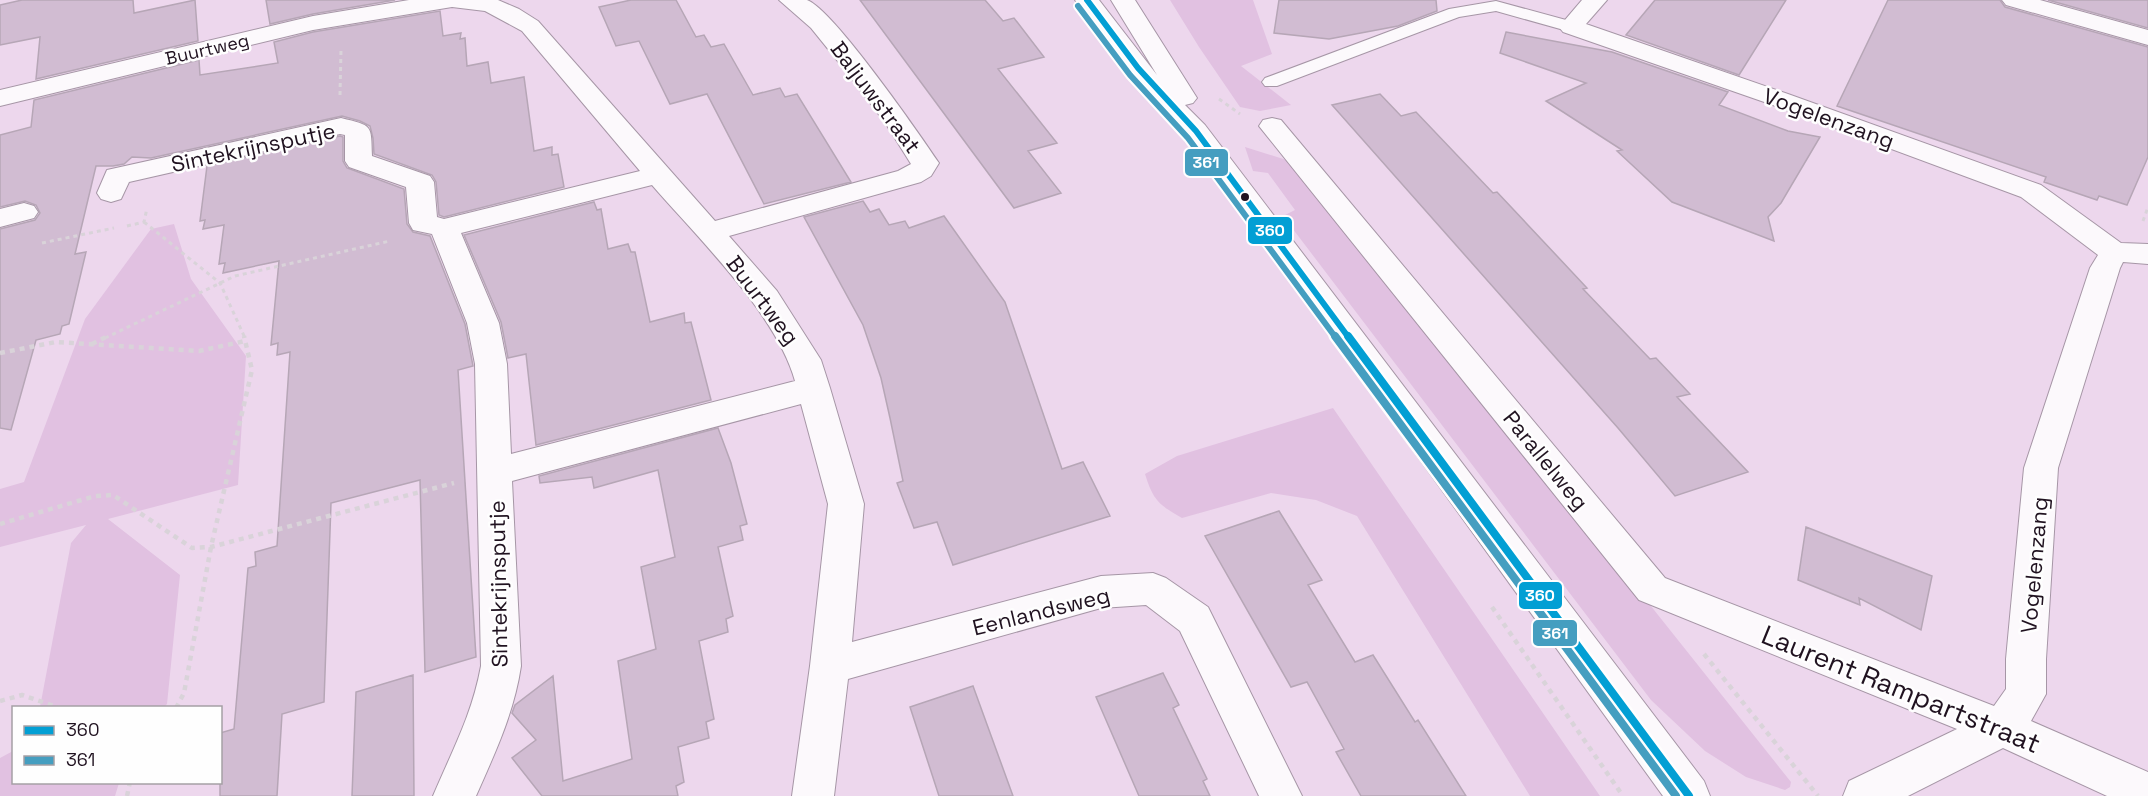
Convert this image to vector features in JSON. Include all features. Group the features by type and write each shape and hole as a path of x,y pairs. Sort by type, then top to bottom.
{"street":[{"name":"Buurtweg","path":"0,98 342,18 416,3 451,0 497,2 530,26 766,298 805,360 846,504 830,666 813,796"},
{"name":"Baljuwstraat","path":"709,232 900,179 919,172 925,163 896,118 855,65 805,8 791,0"},
{"path":"1087,0 1115,40 1165,102 1196,131 1689,796"},
{"path":"1123,0 1184,96 1196,131"},
{"path":"1570,27 1595,0"},
{"path":"2014,0 2148,38"},
{"name":"Vogelenzang","path":"1570,27 2031,191 2131,253 2105,268 2042,468 2026,659 2026,694 2002,728 1864,796"},
{"name":"Sintekrijnsputje","path":"111,193 117,176 341,126 358,132 359,161 420,182 423,223 444,228 461,274 473,296 485,333 491,364 501,666 496,696 485,729 454,796"},
{"name":"Parallelweg","path":"1272,126 1652,589"},
{"path":"444,228 657,175"},
{"name":"Sintekrijnsputje","path":"496,472 814,388"},
{"name":"Eenlandsweg","path":"830,666 1101,592 1153,589 1194,619 1281,796"},
{"name":"Laurent Rampartstraat","path":"1652,589 2002,728 2148,793"}],"lane":[{"path":"1271,82 1455,13 1496,6 1570,27"}],"path":[{"path":"341,126 342,18"},
{"path":"144,222 220,283 246,341 252,370 211,547 184,693 177,706"},
{"path":"92,344 235,276 444,228"},
{"path":"0,353 56,342 199,351 246,341"},
{"path":"0,524 95,496 113,495 192,548 211,547 496,472"},
{"path":"1702,652 1818,796"},
{"path":"0,700 22,695 54,706"}],"shaded area":[{"path":"1170,0 1253,0 1272,54 1241,66 1291,105 1260,111 1240,107"},
{"path":"1245,147 1299,164 1791,782 1790,787 1785,790 1746,777 1705,751 1651,700 1283,216 1295,210 1268,173 1253,171"},
{"path":"174,224 191,279 246,356 238,485 108,519 180,575 167,704 165,706 40,706 71,543 86,525 0,547 0,489 24,482 85,319 151,229"},
{"path":"1333,408 1600,796 1530,796 1357,516 1316,500 1271,493 1182,518 1162,505 1151,490 1145,474 1177,456"},
{"path":"12,752 12,784 119,784 115,796 0,796 0,758"}],"building":[{"path":"22,0 133,0 134,13 195,0 198,41 36,79 40,37 0,45 0,5"},
{"path":"266,0 395,0 270,24"},
{"path":"631,0 676,0 696,37 704,35 711,47 724,44 753,95 780,88 785,97 797,94 851,182 764,204 707,94 670,104 639,41 616,46 599,7"},
{"path":"860,0 985,0 1003,21 1014,18 1044,57 998,69 1057,143 1028,151 1061,193 1014,208"},
{"path":"1279,0 1436,0 1437,11 1398,26 1329,39 1274,33"},
{"path":"1655,0 1786,0 1739,75 1626,35"},
{"path":"1888,0 2000,0 2005,7 2148,47 2148,157 2127,205 2099,196 2097,200 2044,182 2046,177 1837,106"},
{"path":"2048,0 2148,0 2148,28"},
{"path":"440,11 443,36 461,33 460,39 465,38 467,66 488,62 491,83 524,77 534,151 552,147 552,155 558,154 564,187 444,217 439,215 436,182 432,175 374,154 370,126 342,116 151,158 132,157 124,164 96,166 75,254 86,252 69,324 62,326 60,334 36,340 11,430 0,428 0,229 35,220 40,213 36,205 25,201 0,207 0,135 31,127 34,100 199,60 200,75 278,63 274,42 313,32"},
{"path":"1506,32 1612,52 1728,92 1719,105 1788,131 1820,137 1781,203 1768,217 1774,241 1672,202 1617,151 1622,150 1546,101 1586,83 1500,53"},
{"path":"1380,94 1401,116 1416,112 1493,193 1497,192 1587,288 1583,289 1650,359 1656,358 1690,394 1677,397 1748,472 1675,496 1618,428 1332,105"},
{"path":"343,137 343,161 347,168 404,189 407,224 413,232 430,236 465,324 473,366 458,370 476,657 425,672 420,480 331,503 324,702 282,714 277,796 220,796 220,784 222,784 222,732 234,729 248,568 256,566 255,552 277,546 290,352 277,355 278,343 271,345 279,261 223,273 225,263 219,264 224,225 203,229 205,220 200,221 207,166"},
{"path":"863,201 870,212 879,209 889,225 905,221 909,228 944,216 1005,302 1062,469 1083,462 1110,516 953,565 937,522 914,528 897,483 903,481 890,418 881,378 863,325 804,217"},
{"path":"594,202 597,210 601,209 608,249 628,244 631,252 635,252 650,322 684,313 685,323 691,322 711,400 536,445 526,354 508,358 501,322 464,235"},
{"path":"718,428 731,463 747,524 740,526 743,540 718,547 733,616 726,619 728,632 699,641 714,719 706,722 709,738 678,747 684,782 676,786 678,796 542,796 512,758 536,740 512,713 515,705 553,676 563,781 632,759 618,661 656,649 641,567 675,557 658,470 594,488 592,477 540,483 539,476"},
{"path":"1279,511 1322,580 1308,585 1355,662 1373,655 1415,722 1418,720 1466,796 1361,796 1336,752 1344,749 1307,682 1291,687 1205,536"},
{"path":"1806,527 1932,576 1921,630 1859,598 1860,605 1798,580"},
{"path":"1163,673 1179,705 1173,708 1207,779 1203,781 1210,796 1139,796 1096,697"},
{"path":"413,675 414,796 352,796 356,692"},
{"path":"973,686 1013,796 939,796 910,707"}],"transit line":[{"name":"360","path":"1087,0 1138,68 1196,131 1689,796"},
{"name":"361","path":"1078,6 1130,75 1188,138 1676,796"}]}
